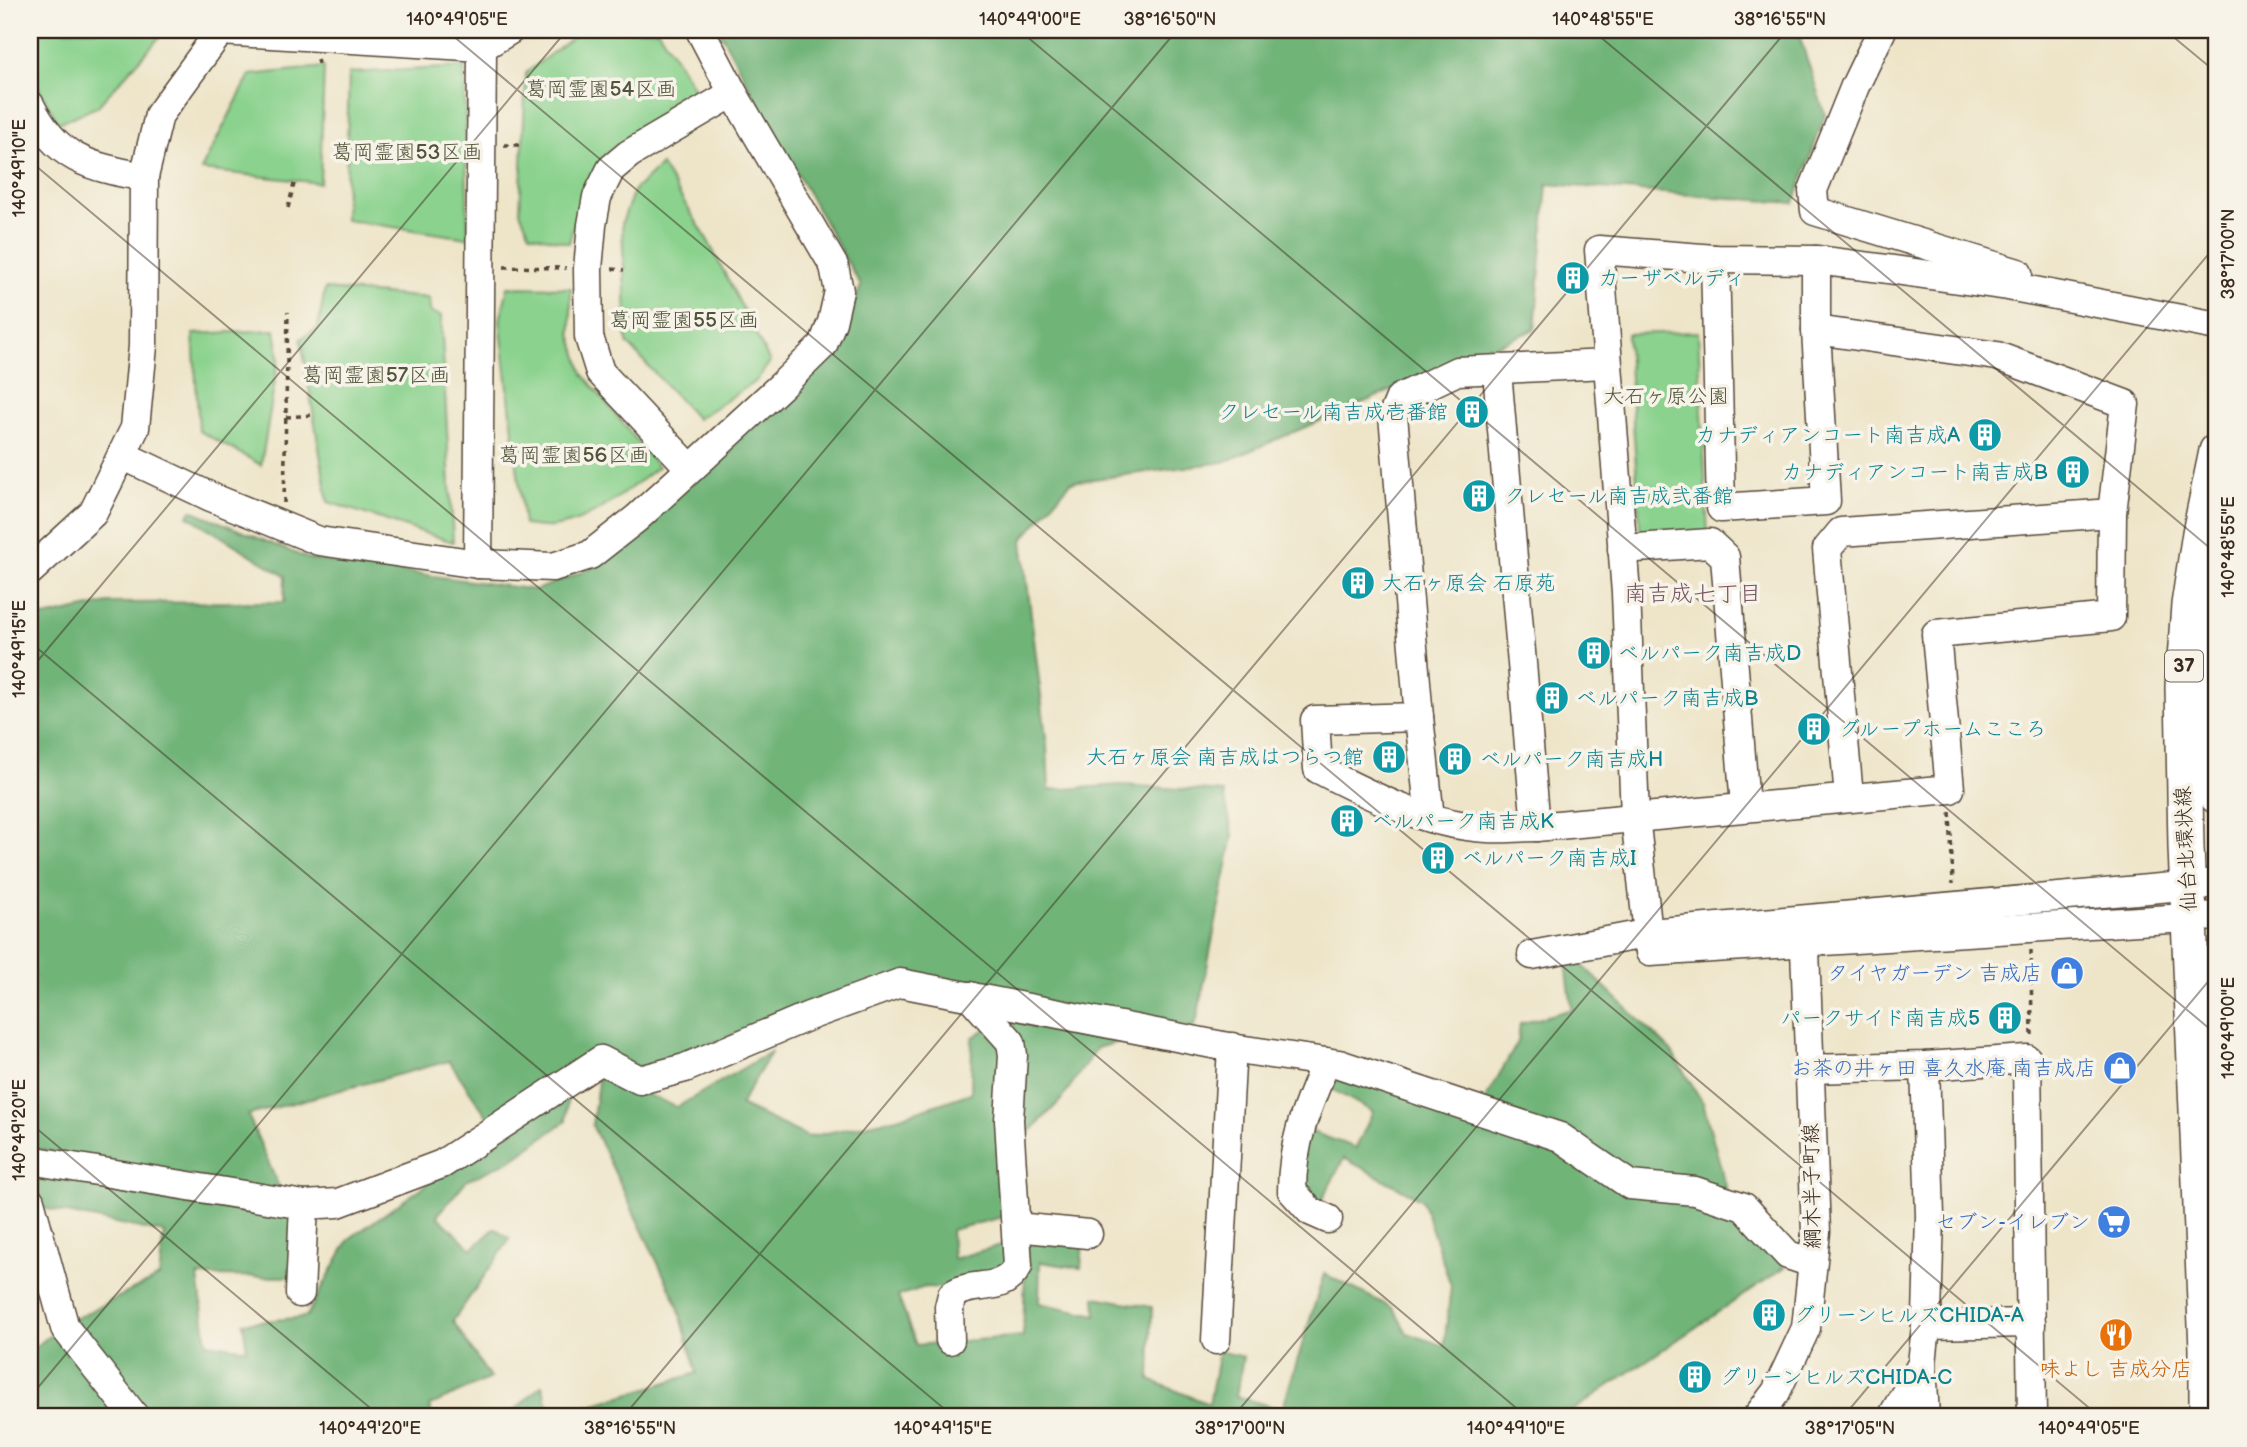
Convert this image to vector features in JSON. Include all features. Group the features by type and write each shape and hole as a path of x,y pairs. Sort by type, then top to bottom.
{"main road":[{"name":"仙台北環状線","path":"2207,1417 2203,900 2183,687 2189,605 2217,451"},
{"name":"仙台北環状線","path":"2217,601 2217,796"}],"street":[{"path":"30,571 93,513 135,428 143,346 144,177 159,115 220,30 426,37 482,47 510,30"},
{"path":"122,455 211,497 319,541 478,564 552,567 590,555 636,518 823,345 839,291 834,265 733,93 700,30"},
{"path":"1882,30 1855,86 1813,190 1815,211 2049,282 2075,299"},
{"path":"478,564 482,47"},
{"path":"690,468 600,372 589,337 589,269 597,197 611,169 629,154 733,93"},
{"path":"30,105 41,127 66,154 105,169 144,177"},
{"path":"1650,933 1635,816 1622,549 1599,250 1715,259 1816,260 2008,286 2217,327"},
{"path":"1715,259 1721,508 1826,501 1816,330 1816,260"},
{"path":"1419,717 1315,720 1318,769 1390,806 1430,818 1486,828 1536,827 1950,789 1936,634 2111,617 2112,513 2125,404 1997,356 1816,330"},
{"path":"1430,818 1394,415 1400,398 1457,371 1607,364"},
{"path":"1497,371 1536,827"},
{"path":"1849,797 1827,549 1841,532 2112,513"},
{"path":"1622,549 1710,544 1725,558 1745,806"},
{"path":"1532,955 1650,933 1804,932 2203,900"},
{"name":"綱木半子町線","path":"1757,1417 1776,1392 1806,1328 1816,1232 1804,932"},
{"path":"30,1160 304,1205 338,1203 442,1164 601,1060 640,1080 685,1068 809,1016 900,982 1232,1047 1326,1062 1365,1072 1560,1137 1630,1185 1695,1191 1744,1207 1788,1255 1812,1263"},
{"path":"950,1340 951,1295 962,1288 998,1284 1012,1277 1018,1266 1009,1120 1013,1055 1011,1042 970,996"},
{"path":"1216,1340 1232,1047"},
{"path":"1809,1069 1925,1066 2027,1059 2032,1417"},
{"path":"1326,1062 1302,1120 1292,1167 1292,1191 1310,1211 1328,1219"},
{"path":"1925,1066 1930,1216 1922,1364 1925,1417"},
{"path":"30,1201 65,1328 135,1417"},
{"path":"300,1293 304,1205"},
{"path":"1016,1227 1088,1234"},
{"path":"1926,1325 2031,1323"},
{"path":"1892,1417 1922,1364"}],"path":[{"path":"288,208 295,180"},
{"path":"480,266 624,270"},
{"path":"284,526 288,312"},
{"path":"286,417 313,415"},
{"path":"1950,789 1954,889"},
{"path":"2027,1059 2032,1040 2031,948"}],"green space":[{"path":"30,30 166,30 97,107 58,123 30,71"},
{"name":"葛岡霊園54区画","path":"582,30 658,30 700,98 597,171 585,184 569,243 530,234 520,212 526,73"},
{"path":"719,30 1800,30 1800,38 1825,115 1794,203 1547,184 1535,329 1224,462 1071,482 1022,540 1047,746 1049,790 1122,785 1223,792 1233,835 1193,1028 897,976 641,1069 608,1051 489,1119 449,1061 248,1115 281,1192 30,1148 30,620 108,603 284,602 285,576 188,516 191,510 309,559 536,590 595,567 835,350 861,286"},
{"path":"324,67 320,183 201,170 250,75"},
{"name":"葛岡霊園53区画","path":"464,67 468,238 345,220 349,73"},
{"name":"葛岡霊園55区画","path":"661,165 706,237 770,362 756,381 697,419 627,343 622,223 634,190"},
{"name":"葛岡霊園56区画","path":"508,287 571,288 571,334 583,374 658,467 595,513 567,524 549,527 524,525 500,320"},
{"name":"葛岡霊園57区画","path":"325,289 429,298 430,312 441,316 453,542 328,502 301,339 318,328"},
{"path":"275,330 279,357 261,465 199,431 193,334"},
{"name":"大石ヶ原公園","path":"1698,332 1708,536 1641,540 1627,334"},
{"path":"1579,962 1671,1051 1703,1103 1727,1190 1632,1177 1482,1105 1518,1042 1520,1024 1572,1009 1566,963"},
{"path":"980,1001 1139,1036 1097,1048 1060,1101 1022,1140 1021,1052"},
{"path":"987,1028 1004,1052 1007,1216 951,1230 953,1259 1008,1243 1010,1264 947,1288 925,1287 898,1296 916,1345 1023,1336 1026,1239 1083,1242 1081,1268 1040,1262 1039,1303 1096,1315 1095,1297 1152,1307 1150,1380 1209,1404 1219,1351 1243,1357 1236,1396 1282,1410 1324,1274 1393,1308 1407,1333 1444,1346 1451,1286 1422,1200 1344,1158 1320,1204 1304,1186 1300,1162 1307,1130 1356,1148 1373,1112 1328,1087 1335,1070 1734,1214 1785,1267 1563,1417 552,1417 697,1373 677,1303 592,1125 599,1075 677,1107 772,1051 740,1105 808,1137 897,1118 971,1093 972,1038"},
{"path":"568,1090 566,1121 511,1160 466,1181 437,1216 472,1249 495,1228 510,1239 453,1321 490,1378 429,1406 432,1417 145,1417 74,1319 159,1277 164,1233 42,1208 34,1169 293,1211 292,1277 198,1276 207,1343 247,1349 243,1323 306,1317 349,1239 493,1138"},
{"path":"56,1331 121,1417 30,1417 30,1351"},
{"path":"542,1385 552,1417 507,1417"}],"place":[{"name":"カーザベルディ","path":"1573,278"},
{"name":"クレセール南吉成壱番館","path":"1472,412"},
{"name":"カナディアンコート南吉成A","path":"1985,435"},
{"name":"カナディアンコート南吉成B","path":"2073,472"},
{"name":"クレセール南吉成弐番館","path":"1479,496"},
{"name":"大石ヶ原会 石原苑","path":"1358,583"},
{"name":"ベルパーク南吉成D","path":"1594,653"},
{"name":"ベルパーク南吉成B","path":"1552,698"},
{"name":"グループホームこころ","path":"1814,729"},
{"name":"大石ヶ原会 南吉成はつらつ館","path":"1389,757"},
{"name":"ベルパーク南吉成H","path":"1455,759"},
{"name":"ベルパーク南吉成K","path":"1347,821"},
{"name":"ベルパーク南吉成I","path":"1438,858"},
{"name":"タイヤガーデン 吉成店","path":"2067,973"},
{"name":"パークサイド南吉成5","path":"2005,1018"},
{"name":"お茶の井ヶ田 喜久水庵 南吉成店","path":"2120,1068"},
{"name":"セブン-イレブン","path":"2114,1222"},
{"name":"グリーンヒルズCHIDA-A","path":"1769,1315"},
{"name":"味よし 吉成分店","path":"2116,1335"},
{"name":"グリーンヒルズCHIDA-C","path":"1695,1377"}],"district":[{"name":"南吉成七丁目","path":"1693,594"}]}
